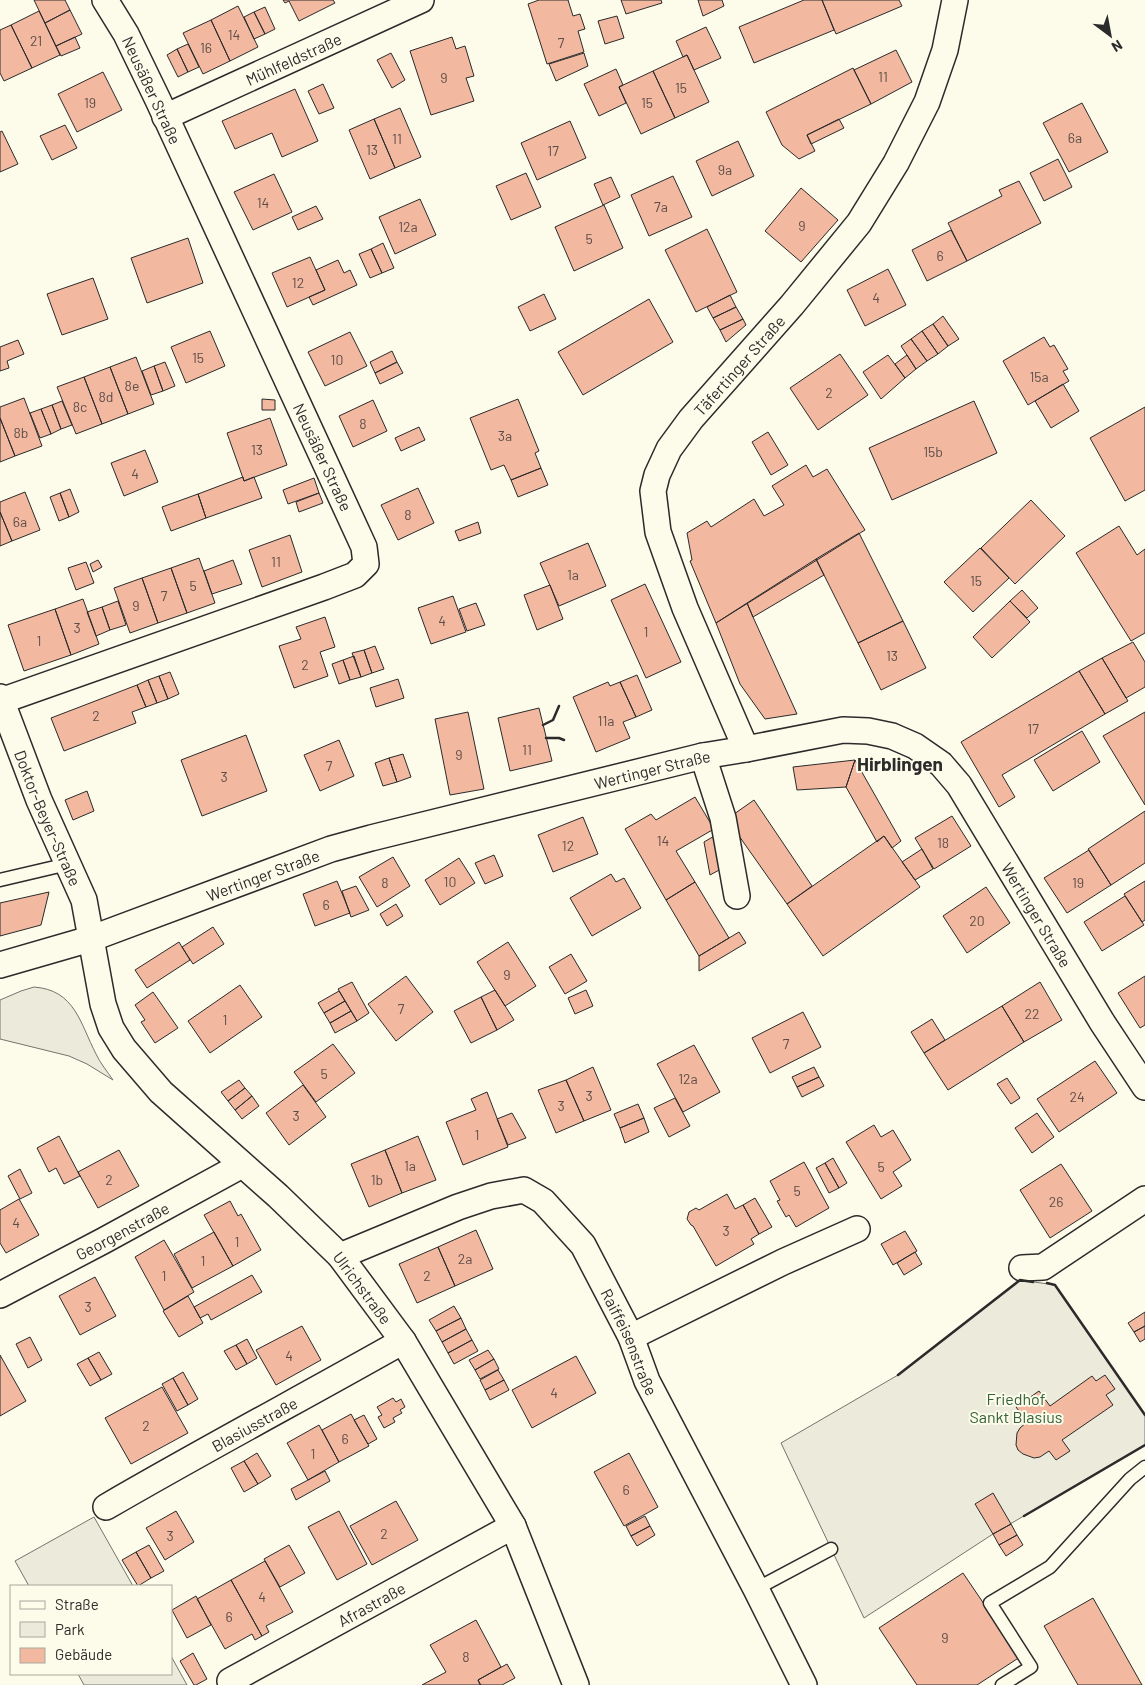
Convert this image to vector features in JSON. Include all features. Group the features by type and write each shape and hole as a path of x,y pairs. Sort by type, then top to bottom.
{"street":[{"name":"Neusäßer Straße","path":"1,699 324,587 355,575 366,564 364,547 166,117 126,34 105,0"},
{"name":"Mühlfeldstraße","path":"166,117 420,0"},
{"name":"Täfertinger Straße","path":"746,749 685,608 658,532 654,491 657,475 669,449 691,419 792,305 859,223 896,163 927,102 945,50 955,0"},
{"name":"Doktor-Beyer-Straße","path":"1,699 39,800 84,900 90,939"},
{"name":"Wertinger Straße","path":"0,965 90,939 331,850 703,756 843,730 868,731 892,736 915,746 941,764 959,785 1094,1008 1145,1087"},
{"path":"703,756 723,818 737,896"},
{"name":"Ulrichstraße","path":"90,939 103,1004 111,1028 124,1049 160,1092 284,1202 340,1256 403,1341 513,1526 576,1685"},
{"name":"Georgenstraße","path":"0,1295 242,1165"},
{"name":"Raiffeisenstraße","path":"340,1256 458,1207 491,1196 524,1190 543,1201 583,1245 631,1337 647,1381 804,1685"},
{"path":"1022,1268 1043,1267 1145,1199"},
{"path":"631,1337 783,1262 858,1229"},
{"name":"Blasiusstraße","path":"106,1507 210,1447 403,1341"},
{"name":"Afrastraße","path":"230,1681 513,1526"}],"lane":[{"path":"0,880 68,864"},
{"path":"1002,1685 1031,1666 990,1603 1050,1567 1130,1479 1145,1467"},
{"path":"756,1590 832,1548"}],"green space":[{"path":"34,987 48,989 59,994 67,1001 80,1020 100,1061 113,1080 87,1064 69,1056 0,1039 0,1000"},
{"name":"Friedhof Sankt Blasius","path":"1020,1280 1055,1285 1145,1415 1145,1445 993,1534 864,1618 781,1443 898,1375"},
{"path":"94,1517 132,1585 28,1585 15,1561"},
{"path":"172,1658 187,1685 84,1685 79,1675 172,1675"}],"building":[{"path":"34,0 65,0 70,10 45,23"},
{"path":"283,0 333,0 335,3 299,21 289,1 285,3"},
{"path":"539,0 568,0 573,16 580,14 585,29 578,31 584,52 547,64 528,4"},
{"path":"621,0 661,0 662,3 626,14"},
{"path":"698,0 722,0 724,6 703,16"},
{"path":"804,0 822,0 834,30 754,63 739,27"},
{"path":"822,0 899,0 902,6 836,34"},
{"path":"238,6 258,47 230,61 211,20"},
{"path":"265,7 275,29 265,34 254,12"},
{"path":"70,10 82,34 56,46 45,23"},
{"path":"39,11 60,55 32,68 11,25"},
{"path":"254,12 265,34 254,39 244,17"},
{"path":"617,16 624,38 605,44 598,21"},
{"path":"211,20 230,61 203,74 183,33"},
{"path":"11,25 32,68 4,81 0,73 0,30"},
{"path":"706,27 721,58 694,70 687,55 683,57 676,41"},
{"path":"75,37 80,48 61,56 56,46"},
{"path":"452,37 456,49 465,46 474,76 466,78 474,101 431,115 410,51"},
{"path":"188,44 199,67 188,72 177,49"},
{"path":"177,49 188,72 178,77 167,55"},
{"path":"896,50 912,82 871,104 854,70"},
{"path":"391,53 405,80 392,88 377,60"},
{"path":"584,53 588,66 556,81 549,64"},
{"path":"687,55 709,102 675,118 653,71"},
{"path":"853,68 871,104 807,135 815,151 799,159 782,145 766,112"},
{"path":"616,69 623,85 619,87 626,103 599,116 584,84"},
{"path":"653,71 675,118 641,134 619,87"},
{"path":"103,72 122,110 77,132 58,94"},
{"path":"323,84 334,108 319,114 308,91"},
{"path":"295,89 318,141 282,157 272,133 235,149 222,121"},
{"path":"1082,103 1108,152 1069,172 1043,123"},
{"path":"400,108 421,157 395,168 374,119"},
{"path":"374,119 395,168 370,179 349,130"},
{"path":"839,119 844,128 811,144 807,135"},
{"path":"570,121 586,158 537,180 521,143"},
{"path":"65,125 77,148 52,160 40,136"},
{"path":"2,131 18,164 0,172 0,132"},
{"path":"738,141 754,176 712,196 696,161"},
{"path":"1058,159 1072,187 1044,201 1030,173"},
{"path":"526,173 541,207 511,220 496,186"},
{"path":"274,174 292,212 253,230 234,192"},
{"path":"673,176 692,217 649,236 631,195"},
{"path":"611,177 620,197 603,205 594,184"},
{"path":"1019,181 1041,223 967,261 948,223 1002,196 999,190"},
{"path":"801,188 838,220 801,262 765,231"},
{"path":"420,199 436,235 395,254 379,217"},
{"path":"604,205 623,248 574,271 555,227"},
{"path":"316,206 323,219 298,230 292,217"},
{"path":"707,229 737,292 696,312 665,250"},
{"path":"951,230 967,261 927,281 912,250"},
{"path":"188,238 203,283 147,303 131,258"},
{"path":"383,243 394,268 382,273 371,249"},
{"path":"371,249 382,273 370,278 359,254"},
{"path":"310,257 325,290 287,307 272,273"},
{"path":"338,260 344,273 350,270 357,285 313,305 309,297 325,290 316,270"},
{"path":"888,269 906,305 865,326 847,290"},
{"path":"93,278 108,319 62,335 47,294"},
{"path":"544,294 556,319 530,331 518,307"},
{"path":"730,295 736,307 713,318 707,307"},
{"path":"649,299 673,342 583,395 558,352"},
{"path":"736,307 743,319 720,330 713,318"},
{"path":"943,316 959,339 948,346 933,324"},
{"path":"743,319 746,325 726,342 720,330"},
{"path":"933,324 948,346 938,354 922,331"},
{"path":"210,331 225,366 186,383 171,347"},
{"path":"922,331 938,354 927,361 911,339"},
{"path":"350,332 367,366 325,386 308,352"},
{"path":"1044,337 1050,347 1054,345 1068,369 1063,371 1069,381 1028,405 1003,361"},
{"path":"911,339 927,361 916,369 901,346"},
{"path":"18,340 24,354 7,361 9,368 0,371 0,347"},
{"path":"392,351 397,362 375,373 370,362"},
{"path":"840,354 868,395 818,430 790,388"},
{"path":"888,355 905,378 881,399 863,372"},
{"path":"907,355 916,369 905,378 895,364"},
{"path":"136,357 154,404 128,414 110,367"},
{"path":"165,362 175,386 163,391 154,366"},
{"path":"397,362 403,373 380,384 375,373"},
{"path":"154,366 163,391 151,395 142,371"},
{"path":"110,367 128,414 102,424 84,377"},
{"path":"84,377 102,424 76,434 57,387"},
{"path":"1063,384 1079,411 1051,428 1035,401"},
{"path":"24,398 42,446 15,456 0,418 0,407"},
{"path":"262,399 275,400 275,410 262,410"},
{"path":"518,399 539,451 535,453 541,468 511,480 504,465 491,470 470,418"},
{"path":"373,400 387,431 353,447 339,416"},
{"path":"62,401 72,425 61,429 52,405"},
{"path":"974,401 997,453 892,500 869,448"},
{"path":"52,405 61,429 51,434 41,409"},
{"path":"1145,407 1145,490 1125,501 1090,438"},
{"path":"41,409 51,434 40,438 30,413"},
{"path":"0,418 15,456 0,462"},
{"path":"270,418 287,465 244,481 227,433"},
{"path":"419,427 425,440 401,451 395,438"},
{"path":"768,432 788,465 771,475 752,442"},
{"path":"145,450 158,482 124,496 111,463"},
{"path":"806,465 813,477 827,469 865,530 716,623 690,561 692,560 687,533 707,521 711,527 754,499 764,516 784,505 772,486"},
{"path":"541,468 548,485 518,497 511,480"},
{"path":"243,477 244,481 254,477 262,498 206,518 198,494"},
{"path":"314,478 319,493 288,504 283,490"},
{"path":"418,488 434,523 398,540 381,505"},
{"path":"70,489 79,512 69,517 60,493"},
{"path":"25,492 40,530 12,541 0,512 0,502"},
{"path":"60,493 69,517 59,521 50,497"},
{"path":"319,493 323,503 299,512 296,502"},
{"path":"198,494 206,518 171,531 162,507"},
{"path":"1031,500 1065,536 1015,584 981,548"},
{"path":"0,512 12,541 0,546"},
{"path":"478,522 481,533 459,541 455,531"},
{"path":"1119,526 1137,555 1145,549 1145,633 1131,641 1076,553"},
{"path":"859,533 903,621 858,643 816,559"},
{"path":"290,535 302,572 262,587 249,550"},
{"path":"588,543 606,586 559,606 540,563"},
{"path":"980,548 1009,578 973,612 944,582"},
{"path":"199,558 215,603 187,613 171,568"},
{"path":"816,559 824,575 753,617 747,603"},
{"path":"98,560 102,567 93,572 90,564"},
{"path":"233,560 242,584 212,594 204,571"},
{"path":"86,562 94,583 76,590 68,568"},
{"path":"171,568 187,613 158,623 142,578"},
{"path":"142,578 158,623 130,633 114,588"},
{"path":"645,584 681,662 646,678 611,600"},
{"path":"550,585 563,619 537,630 524,595"},
{"path":"1022,590 1038,608 1027,618 1010,601"},
{"path":"453,596 466,632 431,644 418,608"},
{"path":"83,599 99,644 71,655 55,609"},
{"path":"118,601 126,625 110,630 102,607"},
{"path":"1010,601 1030,622 992,658 973,637"},
{"path":"476,603 485,625 467,631 459,609"},
{"path":"747,603 797,714 765,719 740,684 716,623"},
{"path":"102,607 110,630 96,636 87,612"},
{"path":"55,609 71,655 24,671 8,625"},
{"path":"325,617 335,647 320,652 328,676 294,688 279,646 301,639 296,627"},
{"path":"903,621 926,668 881,690 858,643"},
{"path":"1133,642 1145,662 1145,687 1126,698 1102,658"},
{"path":"375,646 384,669 372,673 364,650"},
{"path":"364,650 372,673 361,677 352,653"},
{"path":"354,656 361,677 350,680 343,660"},
{"path":"1102,658 1128,701 1105,714 1079,671"},
{"path":"343,660 350,680 339,684 332,664"},
{"path":"1079,671 1105,714 1002,775 1015,797 999,807 961,742"},
{"path":"170,672 179,694 168,699 159,676"},
{"path":"637,675 652,710 636,717 620,682"},
{"path":"159,676 168,699 157,703 148,680"},
{"path":"398,679 404,698 376,707 370,688"},
{"path":"148,680 157,703 146,707 137,685"},
{"path":"608,682 610,686 620,682 636,717 623,722 630,738 596,752 573,697"},
{"path":"137,685 146,707 132,712 136,723 64,751 51,718"},
{"path":"539,708 552,761 510,771 498,718"},
{"path":"468,712 484,789 450,795 435,719"},
{"path":"1145,712 1145,805 1103,736"},
{"path":"1082,731 1100,762 1053,791 1034,760"},
{"path":"246,735 267,791 202,816 181,760"},
{"path":"339,740 354,776 320,791 304,755"},
{"path":"403,754 411,777 397,782 389,758"},
{"path":"389,758 397,782 383,786 375,763"},
{"path":"855,760 846,787 797,790 793,767"},
{"path":"855,760 901,841 892,848 884,836 877,842 846,787"},
{"path":"87,791 94,811 73,820 65,800"},
{"path":"695,797 714,829 676,851 695,882 666,900 625,829 651,814 656,820"},
{"path":"754,800 812,886 787,904 727,819"},
{"path":"1145,811 1145,863 1111,885 1088,849"},
{"path":"952,816 971,846 934,869 915,838"},
{"path":"583,817 598,854 553,872 538,835"},
{"path":"716,835 721,869 710,875 704,842"},
{"path":"884,836 920,887 823,956 787,904"},
{"path":"922,849 933,869 915,880 902,862"},
{"path":"1089,850 1111,885 1067,913 1044,878"},
{"path":"494,855 503,876 485,884 475,863"},
{"path":"393,857 410,886 377,907 359,877"},
{"path":"459,858 475,883 440,905 425,880"},
{"path":"611,874 616,882 624,878 641,908 592,936 570,898"},
{"path":"337,881 350,913 315,926 303,894"},
{"path":"1145,881 1145,920 1142,922 1124,894"},
{"path":"695,882 729,938 699,956 666,900"},
{"path":"356,886 369,910 351,917 342,891"},
{"path":"986,887 1010,923 967,953 943,916"},
{"path":"49,892 41,925 0,936 0,903"},
{"path":"1125,896 1144,925 1102,951 1084,922"},
{"path":"396,904 403,916 387,926 380,914"},
{"path":"213,927 224,944 193,964 182,947"},
{"path":"739,932 746,943 699,971 699,956"},
{"path":"179,942 190,960 147,988 135,970"},
{"path":"508,942 536,986 505,1006 477,962"},
{"path":"571,954 587,981 565,994 549,967"},
{"path":"406,976 433,1012 396,1041 368,1004"},
{"path":"1145,976 1145,1025 1140,1028 1118,993"},
{"path":"352,982 369,1013 357,1021 338,989"},
{"path":"1040,982 1062,1020 1024,1042 1002,1006"},
{"path":"240,985 262,1017 210,1053 188,1021"},
{"path":"495,990 514,1020 497,1030 481,997"},
{"path":"586,990 593,1006 575,1014 568,998"},
{"path":"339,991 345,1001 324,1013 318,1003"},
{"path":"153,992 178,1028 155,1043 141,1022 145,1020 135,1005"},
{"path":"481,997 497,1030 471,1043 454,1011"},
{"path":"345,1001 351,1011 330,1023 324,1013"},
{"path":"1002,1006 1024,1042 948,1090 924,1053"},
{"path":"351,1011 357,1021 335,1033 330,1023"},
{"path":"803,1012 821,1047 770,1073 752,1038"},
{"path":"932,1019 945,1040 924,1053 911,1032"},
{"path":"333,1044 355,1073 316,1102 294,1072"},
{"path":"694,1045 720,1092 683,1112 657,1064"},
{"path":"1095,1061 1117,1093 1059,1132 1037,1099"},
{"path":"593,1067 611,1110 584,1121 566,1080"},
{"path":"814,1067 819,1077 797,1087 792,1077"},
{"path":"819,1077 824,1086 802,1097 797,1087"},
{"path":"1007,1078 1020,1098 1011,1104 997,1084"},
{"path":"239,1080 245,1088 228,1101 221,1092"},
{"path":"566,1080 584,1121 556,1133 538,1090"},
{"path":"303,1085 326,1117 289,1145 266,1113"},
{"path":"245,1088 252,1096 235,1110 228,1101"},
{"path":"487,1092 508,1147 463,1165 446,1122 476,1110 471,1099"},
{"path":"252,1096 259,1106 242,1119 235,1110"},
{"path":"675,1098 690,1126 669,1137 654,1108"},
{"path":"638,1104 644,1118 620,1128 614,1114"},
{"path":"512,1113 526,1138 508,1145 497,1119"},
{"path":"1037,1113 1054,1137 1032,1153 1015,1128"},
{"path":"644,1118 649,1132 625,1143 620,1128"},
{"path":"874,1125 881,1137 893,1130 911,1160 893,1172 902,1186 881,1199 846,1142"},
{"path":"59,1136 80,1176 64,1184 56,1168 49,1172 37,1148"},
{"path":"418,1136 436,1180 402,1193 385,1150"},
{"path":"119,1150 139,1186 98,1208 78,1172"},
{"path":"385,1150 402,1193 369,1207 351,1164"},
{"path":"833,1158 847,1183 839,1188 825,1163"},
{"path":"804,1162 829,1208 796,1227 789,1215 786,1217 777,1201 780,1200 770,1181"},
{"path":"825,1163 839,1188 829,1193 816,1168"},
{"path":"1061,1164 1092,1211 1050,1238 1020,1190"},
{"path":"20,1169 32,1193 20,1199 8,1176"},
{"path":"727,1194 735,1209 743,1205 759,1234 751,1239 754,1244 716,1266 687,1219 689,1212 696,1208 699,1210"},
{"path":"755,1198 772,1227 759,1234 743,1205"},
{"path":"19,1199 39,1235 6,1253 0,1243 0,1210"},
{"path":"230,1201 238,1216 241,1214 261,1250 233,1266 204,1215"},
{"path":"476,1230 493,1269 455,1286 438,1247"},
{"path":"905,1231 917,1251 893,1265 881,1244"},
{"path":"214,1232 233,1266 192,1288 174,1254"},
{"path":"164,1240 194,1292 164,1310 135,1257"},
{"path":"438,1247 455,1286 417,1303 399,1264"},
{"path":"915,1252 922,1264 904,1275 897,1263"},
{"path":"252,1275 262,1292 211,1320 208,1314 200,1318 194,1307"},
{"path":"95,1277 116,1316 80,1335 59,1296"},
{"path":"188,1296 203,1323 179,1337 163,1311"},
{"path":"454,1306 461,1318 436,1331 429,1320"},
{"path":"1145,1312 1145,1326 1134,1332 1128,1323"},
{"path":"461,1318 466,1329 442,1342 436,1331"},
{"path":"302,1326 321,1360 276,1385 256,1350"},
{"path":"1145,1326 1145,1339 1140,1342 1134,1332"},
{"path":"466,1329 472,1340 448,1353 442,1342"},
{"path":"30,1337 42,1360 28,1368 16,1344"},
{"path":"247,1339 257,1358 247,1364 236,1345"},
{"path":"472,1340 478,1351 454,1364 448,1353"},
{"path":"236,1345 247,1364 236,1370 224,1351"},
{"path":"488,1350 494,1359 475,1370 469,1360"},
{"path":"99,1352 112,1374 101,1380 88,1358"},
{"path":"0,1355 26,1401 0,1416"},
{"path":"576,1356 596,1393 532,1428 512,1390"},
{"path":"88,1358 101,1380 90,1386 77,1364"},
{"path":"494,1359 499,1369 480,1379 475,1370"},
{"path":"498,1370 504,1380 485,1390 480,1380"},
{"path":"183,1372 198,1399 188,1405 173,1378"},
{"path":"1105,1375 1115,1389 1106,1395 1113,1405 1062,1440 1070,1451 1056,1460 1049,1451 1040,1457 1034,1458 1018,1450 1016,1445 1017,1433 1027,1422 1016,1407 1039,1391 1050,1406 1092,1376 1096,1381"},
{"path":"173,1378 188,1405 177,1411 162,1384"},
{"path":"504,1380 509,1390 490,1400 485,1390"},
{"path":"162,1387 188,1433 131,1464 105,1418"},
{"path":"393,1398 396,1402 401,1399 405,1407 400,1410 402,1413 393,1418 395,1422 384,1428 378,1417 382,1415 377,1407"},
{"path":"351,1414 369,1446 339,1462 322,1430"},
{"path":"364,1415 377,1439 368,1444 354,1420"},
{"path":"319,1425 339,1462 308,1480 287,1443"},
{"path":"257,1453 271,1476 258,1484 244,1461"},
{"path":"629,1453 658,1507 624,1526 594,1472"},
{"path":"244,1461 258,1484 244,1492 231,1468"},
{"path":"325,1471 330,1481 296,1500 291,1489"},
{"path":"993,1493 1011,1524 993,1534 975,1504"},
{"path":"396,1501 418,1540 372,1565 350,1526"},
{"path":"176,1511 194,1542 165,1560 146,1528"},
{"path":"339,1511 367,1564 337,1580 308,1527"},
{"path":"645,1516 650,1526 631,1536 626,1526"},
{"path":"1011,1524 1017,1535 999,1545 993,1534"},
{"path":"650,1526 655,1535 637,1546 631,1536"},
{"path":"1017,1535 1023,1545 1006,1556 999,1545"},
{"path":"149,1545 164,1571 151,1578 136,1552"},
{"path":"289,1545 305,1573 280,1587 264,1559"},
{"path":"136,1552 151,1578 137,1585 122,1560"},
{"path":"265,1561 293,1612 266,1626 269,1632 262,1636 231,1580"},
{"path":"963,1573 1020,1657 977,1685 917,1685 879,1628"},
{"path":"231,1580 262,1636 255,1640 252,1634 225,1649 197,1599"},
{"path":"196,1596 211,1625 187,1638 172,1610"},
{"path":"1093,1598 1142,1685 1078,1685 1044,1626"},
{"path":"476,1620 501,1667 478,1680 480,1685 422,1685 446,1672 430,1645"},
{"path":"193,1653 207,1679 196,1685 194,1685 180,1661"},
{"path":"507,1664 515,1678 502,1685 481,1685 478,1680"}],"wall":[{"path":"543,725 553,720 559,706"},
{"path":"546,738 564,740"},
{"path":"898,1375 1020,1280 1033,1282"},
{"path":"1047,1283 1055,1285 1145,1415"},
{"path":"1024,1516 1145,1445"}],"district":[{"name":"Hirblingen","path":"900,763"}]}
